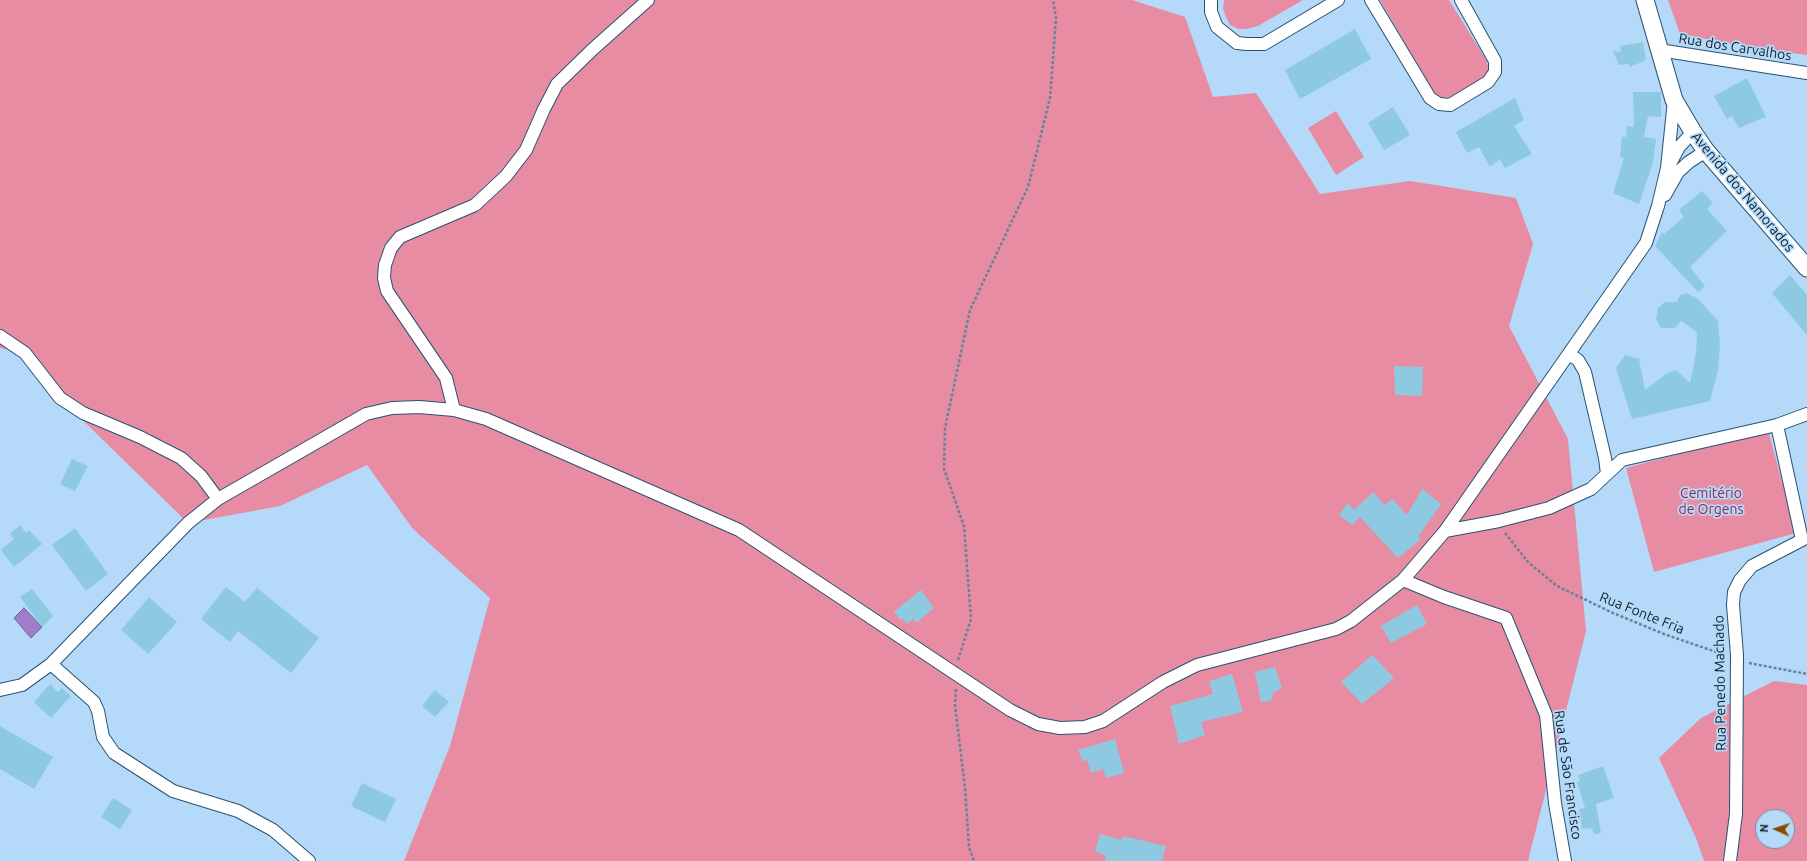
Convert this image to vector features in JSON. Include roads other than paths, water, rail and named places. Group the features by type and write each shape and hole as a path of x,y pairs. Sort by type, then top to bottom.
{"street":[{"path":"454,410 446,378 387,291 384,278 385,265 391,248 400,237 475,205 506,176 526,150 557,84 593,49 648,0"},
{"path":"1211,0 1211,12 1217,27 1237,43 1247,44 1264,44 1338,0"},
{"path":"1371,0 1430,98 1439,104 1450,105 1488,82 1495,72 1495,61 1460,0"},
{"name":"Avenida dos Namorados","path":"1645,0 1674,100 1693,132 1706,151 1807,268"},
{"name":"Rua dos Carvalhos","path":"1659,50 1807,73"},
{"path":"0,690 22,685 51,664 188,523 218,500 366,414 392,408 419,407 454,410 486,419 739,530 1010,710 1038,724 1060,728 1085,727 1103,721 1163,682 1197,665 1336,629 1351,621 1403,580 1445,531 1646,243 1658,206 1667,168 1674,100"},
{"path":"1667,168 1679,147 1693,132"},
{"path":"1658,206 1678,172 1689,162 1706,151"},
{"path":"0,336 25,353 60,398 83,413 140,437 181,458 201,476 218,500"},
{"path":"1569,354 1578,360 1585,372 1605,458 1607,474"},
{"path":"1445,531 1499,521 1549,508 1591,489 1622,460 1777,425 1807,414"},
{"name":"Rua Penedo Machado","path":"1730,861 1736,814 1737,660 1733,605 1734,592 1740,580 1752,566 1802,540 1777,425"},
{"name":"Rua de São Francisco","path":"1403,580 1444,597 1506,618 1546,715 1555,803 1565,861"},
{"path":"51,664 94,702 98,711 103,737 114,753 173,791 238,811 273,830 309,861"}],"park label":[{"name":"Cemitério de Orgens","path":"1711,502"}]}
